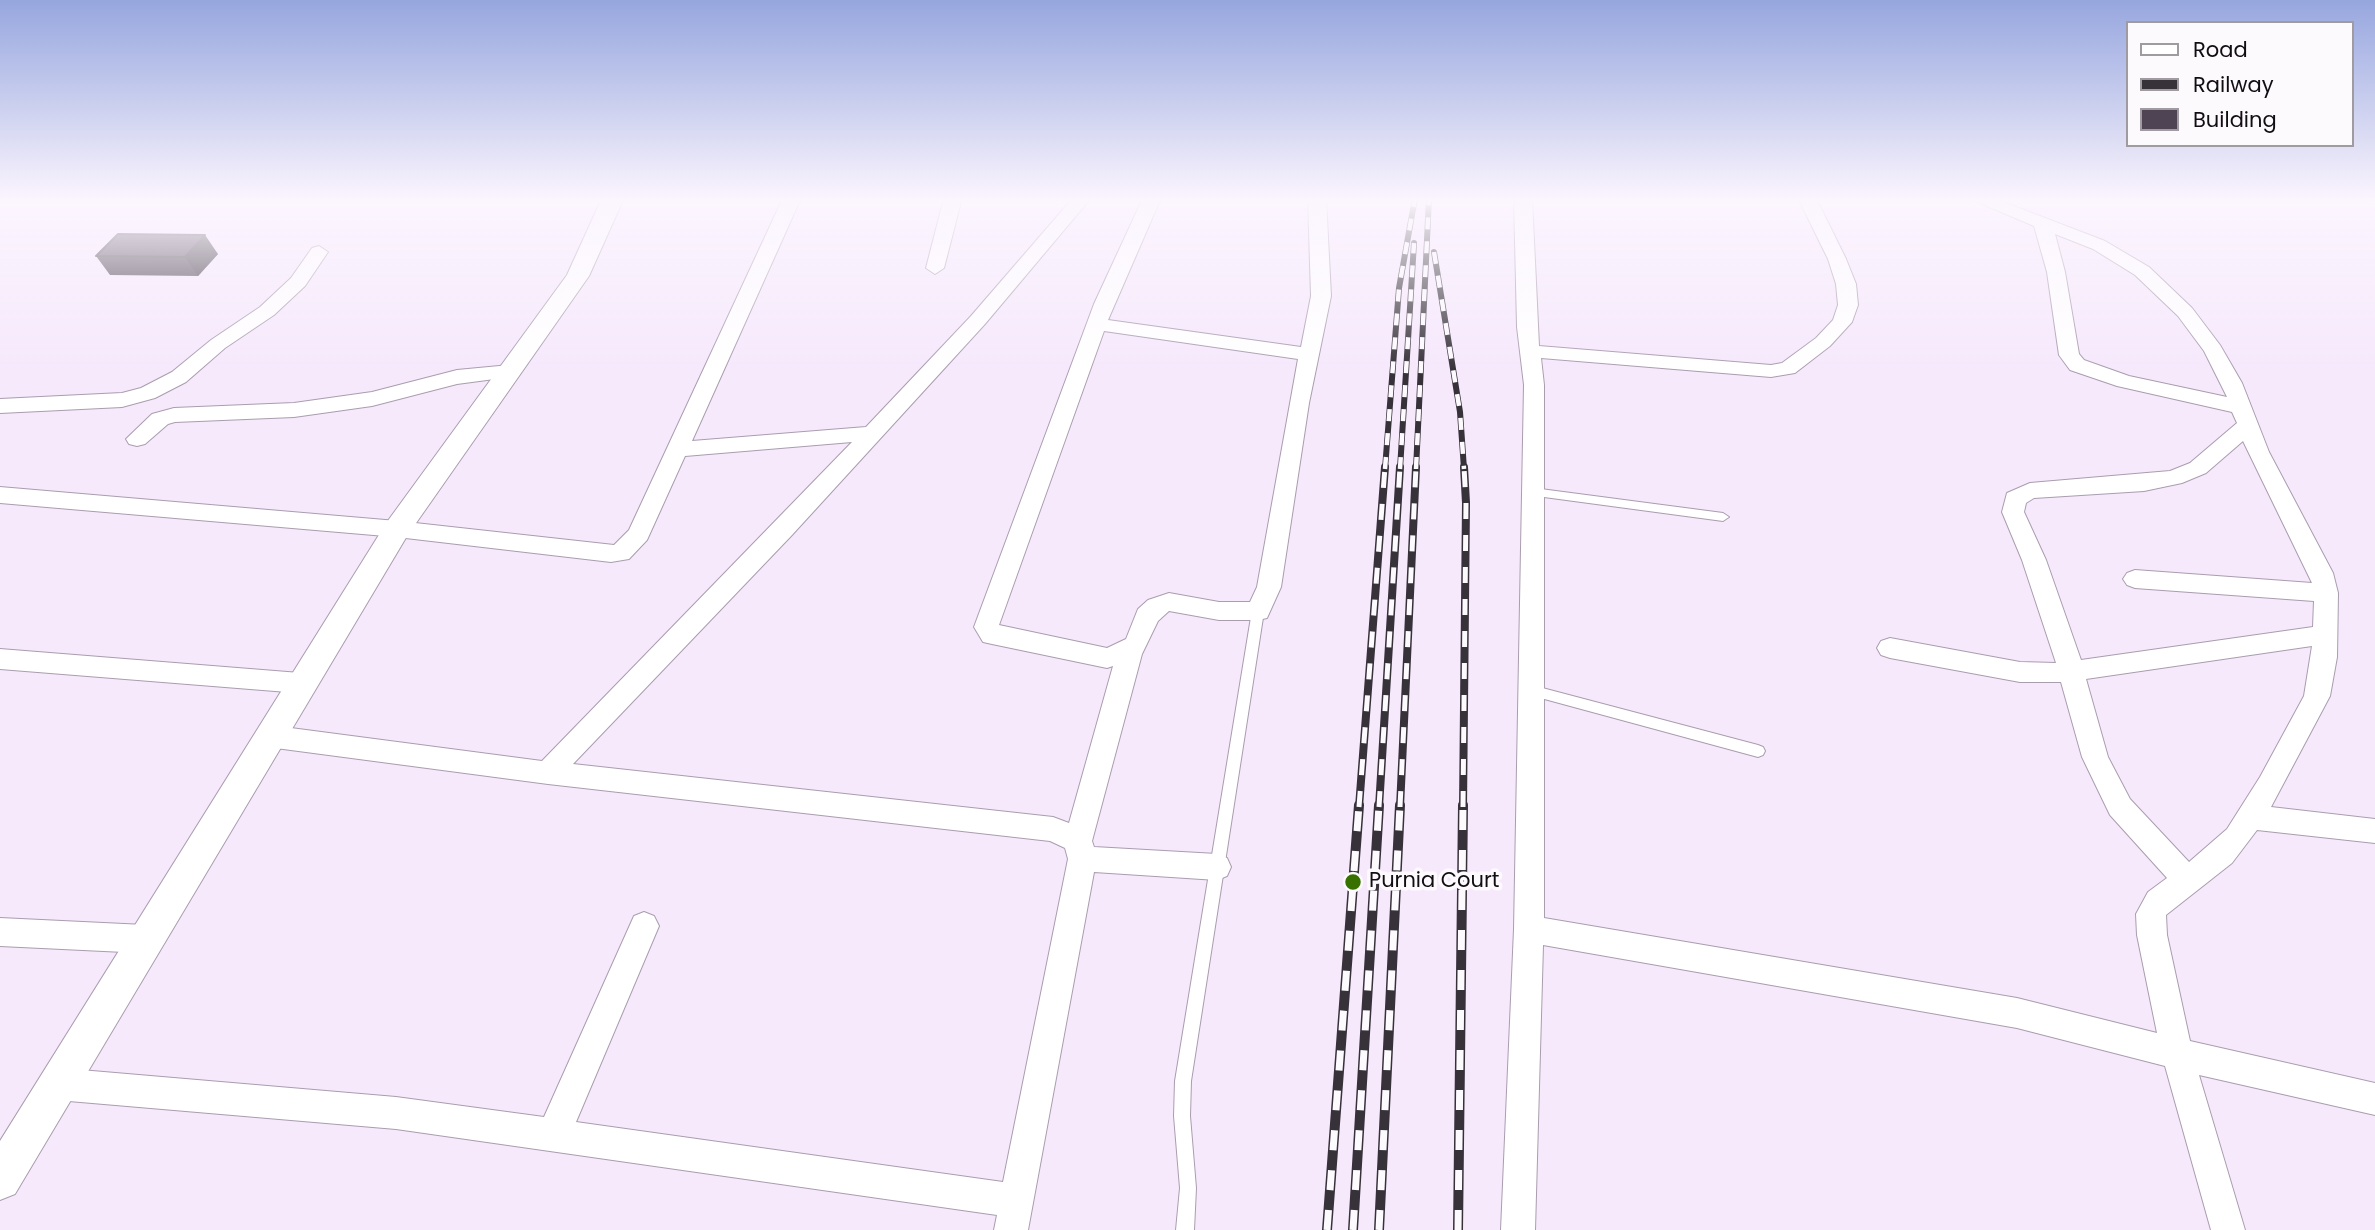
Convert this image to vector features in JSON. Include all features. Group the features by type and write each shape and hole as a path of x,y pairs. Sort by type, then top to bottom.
{"street":[{"path":"0,406 122,400 148,393 178,377 218,344 267,311 298,282 317,255"},
{"path":"0,1179 268,736 397,529 578,276 587,255"},
{"path":"0,495 397,529 621,553 639,534 766,255"},
{"path":"935,268 938,255"},
{"path":"548,773 872,434 978,320 1033,255"},
{"path":"1127,255 1097,324 986,627 992,635 1107,657 1121,655 1136,645 1147,616 1157,606 1169,602 1219,611 1258,611 1269,587 1322,286 1320,255"},
{"path":"1518,1230 1529,929 1534,384 1526,255"},
{"path":"1530,351 1771,371 1788,368 1823,342 1842,322 1848,305 1846,284 1835,255"},
{"path":"2051,255 2059,283 2069,355 2077,365 2243,417"},
{"path":"2114,255 2160,286 2185,312 2213,349 2232,383 2243,417 2321,573 2326,593 2325,635 2317,696 2250,817 2222,854 2158,901 2151,914 2152,935 2177,1054 2228,1230"},
{"path":"1097,324 1310,354"},
{"path":"137,439 160,419 174,415 294,410 372,399 457,377 510,371"},
{"path":"2187,879 2120,807 2087,734 2034,560 2012,512 2015,499 2030,491 2144,483 2174,478 2198,468 2243,417"},
{"path":"679,449 748,445 814,436 872,434"},
{"path":"2135,579 2326,593"},
{"path":"1890,648 2020,673 2070,671 2325,635"},
{"path":"57,1084 396,1113 553,1136 1014,1216 1080,850 1130,648"},
{"path":"0,659 300,684"},
{"path":"268,736 548,773 1054,829 1080,850 1217,867"},
{"path":"2250,817 2375,831"},
{"path":"553,1136 644,926"},
{"path":"1529,929 2017,1013 2177,1054 2375,1099"},
{"path":"0,932 145,939"}],"lane":[{"path":"1533,492 1723,517"},
{"path":"1185,1230 1188,1188 1182,1116 1183,1081 1258,611"},
{"path":"1531,690 1758,751"}],"building":[{"path":"97,255 186,255 185,257"}],"railway":[{"path":"1385,469 1399,288 1405,255"},
{"path":"1400,469 1413,255"},
{"path":"1416,469 1426,255"},
{"path":"1435,255 1460,412 1464,469"},
{"path":"1359,807 1385,467"},
{"path":"1379,807 1400,467"},
{"path":"1400,807 1416,467"},
{"path":"1463,807 1466,503 1464,467"},
{"path":"1327,1230 1359,805"},
{"path":"1353,1230 1379,805"},
{"path":"1379,1230 1400,805"},
{"path":"1458,1230 1463,805"}],"place":[{"name":"Purnia Court","path":"1353,882"}]}
